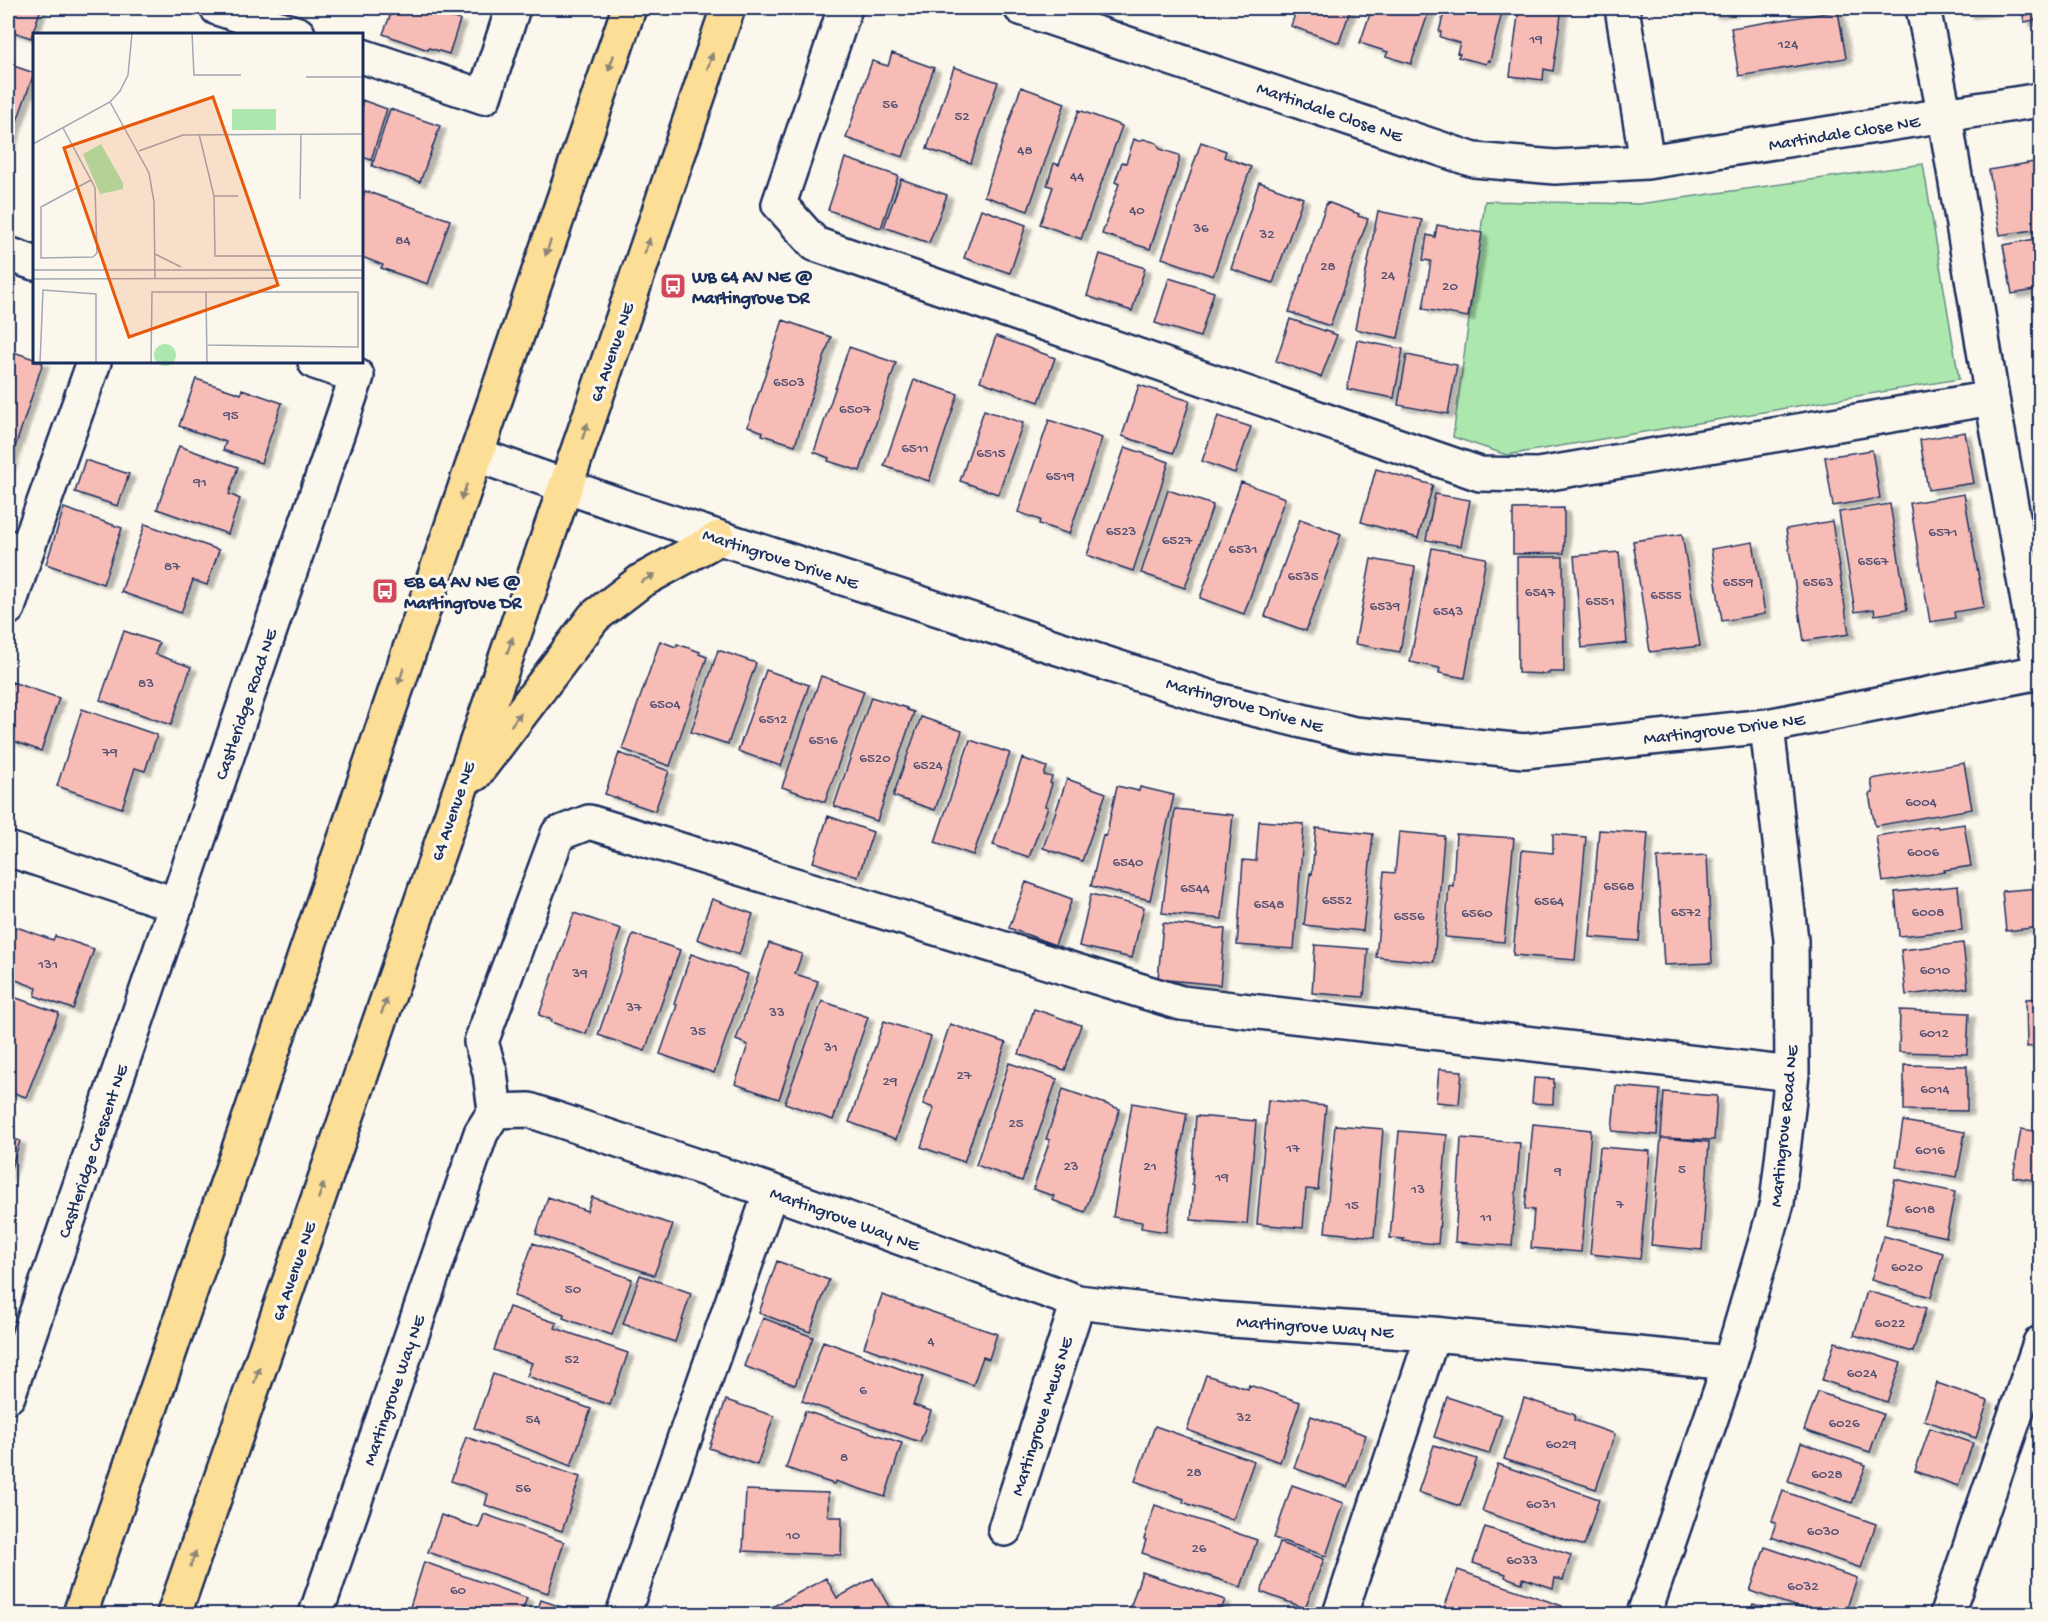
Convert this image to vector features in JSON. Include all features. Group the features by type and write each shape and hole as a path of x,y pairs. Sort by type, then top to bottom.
{"main road":[{"path":"80,1614 629,8"},
{"name":"64 Avenue NE","path":"174,1614 728,8"},
{"path":"456,800 594,617 641,582 719,538"}],"street":[{"path":"217,8 295,33"},
{"path":"363,56 484,97 513,8"},
{"path":"845,8 779,204 815,244 1480,474 1538,475 1992,398"},
{"name":"Martindale Close NE","path":"1021,8 1474,160 1555,167 1647,162 1945,117 2040,100"},
{"path":"1622,8 1647,162"},
{"path":"1923,8 1945,117 2040,670"},
{"path":"8,254 33,264"},
{"path":"8,608 16,550 94,363"},
{"name":"Castleridge Road NE","path":"177,905 357,376 318,363"},
{"name":"Martingrove Drive NE","path":"477,455 719,538 1218,700 1354,734 1524,751 1767,726 2040,670"},
{"name":"Martingrove Road NE","path":"1644,1614 1730,1363 1777,1203 1792,1074 1791,940 1767,726"},
{"path":"495,1111 490,1072 481,1042 558,834 589,822 1181,1003 1792,1074"},
{"path":"8,849 177,905"},
{"name":"Castleridge Crescent NE","path":"8,1396 177,905"},
{"name":"Martingrove Way NE","path":"316,1614 481,1133 495,1111 529,1110 771,1191 1078,1302 1217,1319 1433,1334 1730,1363"},
{"path":"623,1614 771,1191"},
{"name":"Martingrove Mews NE","path":"1005,1529 1078,1302"},
{"path":"1340,1614 1433,1334"},
{"path":"1947,1614 2040,1343"}],"green space":[{"path":"1923,164 1959,379 1507,455 1453,437 1485,201 1639,204"}],"building":[{"path":"8,8 41,8 31,38 8,30"},
{"path":"393,8 443,8 441,14 460,20 449,54 429,48 428,50 383,34"},
{"path":"1297,8 1351,8 1339,43 1291,26"},
{"path":"1372,8 1430,8 1411,64 1386,56 1388,52 1360,43"},
{"path":"1445,8 1503,8 1490,61 1488,60 1486,64 1458,57 1460,43 1440,37 1441,32 1439,32"},
{"path":"1519,8 1562,8 1553,71 1544,69 1543,80 1510,76"},
{"path":"1711,8 1754,8 1712,14"},
{"path":"1967,8 2012,8 1968,14"},
{"path":"2022,8 2040,8 2040,19 2024,22"},
{"path":"1838,11 1846,58 1739,76 1731,28"},
{"path":"892,53 934,68 903,157 846,138 872,61 888,66"},
{"path":"8,64 33,73 33,76 8,144"},
{"path":"954,67 998,82 971,163 927,149"},
{"path":"1021,87 1065,103 1028,211 984,196"},
{"path":"363,100 387,109 371,160 363,157"},
{"path":"390,109 440,126 420,182 372,166"},
{"path":"1079,110 1122,126 1081,239 1040,224 1053,187 1047,185 1054,163 1059,165"},
{"path":"1134,139 1157,143 1160,149 1179,155 1179,162 1150,249 1102,234 1119,184 1115,182 1122,162 1126,163"},
{"path":"1201,142 1226,151 1224,157 1251,167 1213,276 1162,258"},
{"path":"845,158 898,176 881,228 828,210"},
{"path":"2040,161 2040,229 2000,235 1989,170"},
{"path":"901,179 947,195 929,243 884,227"},
{"path":"1259,182 1303,198 1273,283 1231,269"},
{"path":"365,191 450,220 428,284 381,268 383,265 363,257"},
{"path":"1327,202 1368,219 1330,326 1289,312"},
{"path":"981,209 1026,225 1010,273 964,258"},
{"path":"1378,211 1422,220 1398,338 1355,329"},
{"path":"1437,225 1482,233 1468,317 1423,309 1431,261 1423,260 1427,235 1435,237"},
{"path":"2040,238 2040,289 2012,294 2003,245"},
{"path":"1100,254 1145,268 1132,311 1087,296"},
{"path":"1169,278 1214,292 1200,337 1155,323"},
{"path":"1290,319 1337,335 1321,377 1276,361"},
{"path":"783,320 831,337 795,445 762,435 763,432 748,426"},
{"path":"996,336 1055,358 1039,402 980,381"},
{"path":"1357,340 1403,349 1394,398 1347,389"},
{"path":"849,347 896,363 860,471 828,461 829,458 814,452"},
{"path":"8,350 33,359 33,363 43,363 8,469"},
{"path":"1407,355 1457,365 1448,414 1398,405"},
{"path":"196,379 241,394 242,389 282,403 261,463 223,450 226,442 179,426"},
{"path":"914,380 958,394 929,481 884,466"},
{"path":"1139,385 1190,401 1173,453 1122,436"},
{"path":"984,410 1023,423 998,494 960,481"},
{"path":"1218,416 1251,427 1235,473 1202,461"},
{"path":"1049,420 1102,438 1069,534 1039,524 1040,520 1018,512"},
{"path":"1965,432 1974,483 1928,490 1920,440"},
{"path":"179,446 238,467 229,494 240,499 228,534 157,509"},
{"path":"1125,447 1169,462 1133,571 1087,555"},
{"path":"1872,450 1880,498 1833,506 1825,457"},
{"path":"85,460 129,474 118,506 75,492"},
{"path":"1376,469 1433,485 1418,538 1361,522"},
{"path":"1241,482 1285,498 1244,614 1200,598"},
{"path":"1168,490 1213,505 1185,588 1141,573"},
{"path":"1435,494 1470,500 1461,546 1426,540"},
{"path":"1964,494 1984,607 1954,612 1955,618 1930,622 1910,503"},
{"path":"1890,504 1907,610 1875,615 1874,609 1855,612 1839,512"},
{"path":"64,508 122,528 103,584 46,564"},
{"path":"1564,508 1564,553 1513,554 1513,509"},
{"path":"1300,519 1341,534 1306,631 1265,616"},
{"path":"1832,521 1849,634 1804,641 1786,529"},
{"path":"145,524 219,550 207,585 193,580 181,613 121,592"},
{"path":"1682,534 1700,646 1650,652 1633,541"},
{"path":"1753,542 1765,614 1722,621 1711,549"},
{"path":"1432,548 1486,558 1465,678 1439,673 1440,668 1410,662"},
{"path":"1619,552 1627,643 1582,648 1574,556"},
{"path":"1517,557 1563,557 1564,672 1518,673"},
{"path":"1371,559 1415,567 1400,652 1355,644"},
{"path":"124,631 159,643 155,654 191,667 171,725 100,700"},
{"path":"660,641 676,647 677,644 700,652 699,654 707,657 670,766 622,749"},
{"path":"718,650 756,663 728,744 691,732"},
{"path":"766,670 809,685 781,766 738,751"},
{"path":"821,676 864,691 825,802 782,787"},
{"path":"12,682 59,698 41,751 8,739 8,696"},
{"path":"871,697 914,712 877,821 834,806"},
{"path":"82,709 157,735 145,771 135,768 122,808 57,786"},
{"path":"921,717 962,731 935,810 893,796"},
{"path":"970,740 1010,753 973,855 935,842"},
{"path":"619,753 669,771 655,811 605,794"},
{"path":"1022,758 1047,767 1044,775 1052,777 1045,806 1048,807 1029,857 993,845"},
{"path":"1964,763 1972,809 1875,826 1869,794 1873,793 1871,779"},
{"path":"1067,779 1106,793 1082,861 1043,848"},
{"path":"1117,786 1139,791 1140,787 1174,795 1150,900 1091,886 1103,835 1106,836"},
{"path":"1175,809 1233,815 1222,919 1162,913"},
{"path":"828,816 873,832 858,877 813,862"},
{"path":"1259,821 1304,824 1294,949 1237,945 1243,860 1256,861"},
{"path":"1964,824 1971,866 1883,882 1876,836"},
{"path":"1316,828 1373,834 1363,931 1304,925"},
{"path":"1599,830 1648,833 1639,941 1590,937"},
{"path":"1399,832 1444,836 1434,962 1376,957 1384,872 1395,873"},
{"path":"1456,834 1514,838 1504,942 1445,937 1449,885 1453,886"},
{"path":"1553,834 1586,837 1575,960 1513,955 1522,850 1553,853"},
{"path":"1707,855 1712,963 1664,965 1657,858"},
{"path":"1026,882 1072,899 1055,945 1009,928"},
{"path":"1958,886 1962,930 1899,936 1895,892"},
{"path":"2040,888 2040,927 2006,931 2002,891"},
{"path":"1091,894 1144,907 1132,958 1079,946"},
{"path":"712,899 753,914 739,955 697,939"},
{"path":"574,913 621,929 586,1034 551,1022 552,1020 539,1015"},
{"path":"1163,923 1225,929 1220,985 1158,979"},
{"path":"8,924 53,940 55,936 94,949 73,1009 35,996 37,988 8,977"},
{"path":"633,934 680,950 645,1051 598,1035"},
{"path":"769,943 802,954 795,974 818,981 779,1099 735,1084 748,1045 736,1040"},
{"path":"1963,943 1968,988 1906,995 1901,950"},
{"path":"1315,945 1368,949 1364,997 1312,993"},
{"path":"691,954 748,974 714,1073 660,1054"},
{"path":"8,995 59,1013 26,1097 8,1091"},
{"path":"2040,998 2040,1046 2027,1047 2026,999"},
{"path":"822,1001 868,1017 833,1120 785,1103"},
{"path":"1034,1009 1081,1025 1065,1070 1019,1054"},
{"path":"1900,1010 1969,1013 1967,1054 1899,1052"},
{"path":"884,1021 931,1037 896,1139 849,1122"},
{"path":"950,1024 1006,1043 964,1162 921,1147 934,1108 923,1104"},
{"path":"1009,1063 1057,1079 1022,1181 976,1165"},
{"path":"1904,1065 1967,1066 1967,1111 1904,1110"},
{"path":"1439,1069 1462,1071 1459,1104 1436,1102"},
{"path":"1534,1078 1554,1079 1553,1104 1532,1103"},
{"path":"1616,1086 1660,1090 1657,1135 1612,1131"},
{"path":"1063,1089 1120,1109 1085,1212 1052,1200 1054,1196 1033,1189 1050,1140 1046,1139"},
{"path":"1664,1092 1717,1096 1714,1140 1661,1138"},
{"path":"1268,1100 1326,1106 1318,1190 1306,1189 1303,1228 1257,1224"},
{"path":"1132,1103 1187,1113 1166,1232 1141,1228 1142,1222 1113,1217"},
{"path":"1196,1116 1256,1121 1247,1224 1191,1220"},
{"path":"1903,1121 1965,1132 1957,1177 1896,1167"},
{"path":"1533,1124 1591,1130 1581,1252 1531,1248 1534,1210 1525,1209"},
{"path":"1335,1125 1383,1129 1374,1237 1325,1232"},
{"path":"2021,1129 2040,1132 2040,1181 2013,1177"},
{"path":"1399,1131 1447,1135 1438,1244 1390,1238"},
{"path":"8,1137 20,1141 8,1177"},
{"path":"1461,1138 1520,1143 1512,1246 1455,1242"},
{"path":"1661,1138 1709,1142 1702,1250 1651,1245"},
{"path":"1600,1147 1650,1151 1640,1259 1590,1254"},
{"path":"1895,1179 1955,1192 1946,1237 1886,1224"},
{"path":"548,1197 587,1211 592,1197 673,1225 654,1275 536,1234"},
{"path":"1884,1236 1943,1253 1931,1297 1871,1280"},
{"path":"533,1243 632,1279 612,1335 563,1318 564,1314 514,1296"},
{"path":"777,1261 829,1280 810,1332 759,1313"},
{"path":"640,1275 691,1293 675,1342 623,1324"},
{"path":"1867,1291 1926,1308 1913,1352 1854,1335"},
{"path":"882,1295 997,1334 989,1359 983,1357 973,1385 864,1347"},
{"path":"509,1307 557,1323 555,1328 628,1353 610,1405 527,1376 532,1363 494,1350"},
{"path":"763,1318 813,1337 795,1385 744,1366"},
{"path":"823,1341 923,1377 913,1405 931,1411 920,1442 802,1401"},
{"path":"1835,1342 1901,1363 1887,1402 1822,1380"},
{"path":"493,1374 591,1409 571,1466 474,1428"},
{"path":"1206,1375 1248,1389 1249,1385 1300,1402 1280,1462 1187,1430"},
{"path":"1937,1383 1988,1401 1976,1438 1924,1420"},
{"path":"1818,1392 1883,1414 1870,1452 1804,1430"},
{"path":"1447,1397 1502,1415 1489,1454 1434,1437"},
{"path":"1524,1398 1575,1415 1574,1420 1615,1434 1596,1489 1504,1459"},
{"path":"726,1400 774,1416 757,1465 709,1448"},
{"path":"805,1411 902,1443 885,1497 835,1481 834,1484 786,1468"},
{"path":"1311,1416 1366,1435 1348,1487 1294,1468"},
{"path":"1155,1426 1254,1461 1233,1520 1135,1481"},
{"path":"1930,1428 1973,1443 1958,1486 1915,1471"},
{"path":"466,1437 580,1477 562,1531 485,1505 488,1494 451,1481"},
{"path":"1801,1443 1866,1465 1852,1503 1788,1481"},
{"path":"1434,1445 1477,1459 1460,1506 1418,1492"},
{"path":"1498,1464 1599,1499 1584,1546 1482,1511"},
{"path":"1292,1485 1344,1503 1326,1556 1274,1538"},
{"path":"746,1490 828,1493 828,1517 842,1517 841,1555 743,1551"},
{"path":"1783,1491 1876,1524 1861,1568 1771,1537 1776,1523 1772,1521"},
{"path":"1155,1505 1257,1540 1241,1587 1142,1553"},
{"path":"484,1514 564,1542 548,1593 428,1552 441,1515 479,1528"},
{"path":"1485,1527 1571,1555 1563,1580 1555,1578 1553,1588 1523,1578 1522,1583 1505,1577 1506,1574 1473,1563"},
{"path":"1280,1543 1324,1559 1305,1608 1261,1592"},
{"path":"1765,1547 1857,1578 1845,1614 1818,1614 1750,1591"},
{"path":"424,1562 527,1598 521,1614 421,1614 409,1610"},
{"path":"1458,1570 1562,1606 1559,1614 1442,1614"},
{"path":"1142,1572 1225,1600 1219,1614 1128,1614"},
{"path":"826,1578 837,1598 873,1578 890,1609 880,1614 759,1614"},
{"path":"541,1600 582,1614 536,1614"},
{"path":"1753,1604 1783,1614 1749,1614"}],"place":[{"name":"WB 64 AV NE @ Martingrove DR","path":"673,286"},
{"name":"EB 64 AV NE @ Martingrove DR","path":"385,591"}]}
